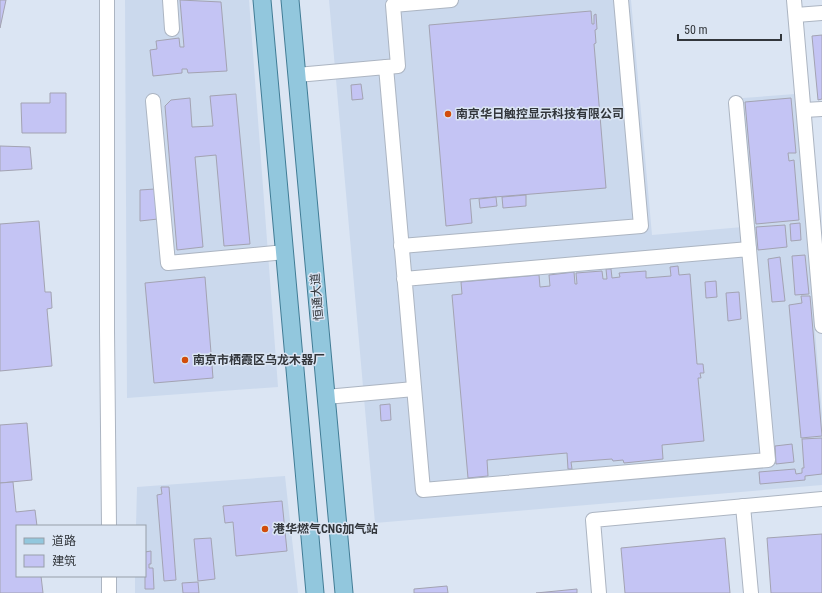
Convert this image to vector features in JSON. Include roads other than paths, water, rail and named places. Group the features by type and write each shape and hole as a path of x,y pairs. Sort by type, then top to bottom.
{"main road":[{"path":"262,0 315,593"},
{"name":"恒通大道","path":"290,0 344,593"}],"lane":[{"path":"107,0 107,331 109,525"},
{"path":"170,0 172,29"},
{"path":"297,75 398,66 393,5 451,0"},
{"path":"401,246 641,226 621,0"},
{"path":"794,0 804,110 816,185 822,326"},
{"path":"796,15 822,13"},
{"path":"386,67 423,490 768,460 736,103"},
{"path":"153,101 168,263 285,252"},
{"path":"804,110 822,108"},
{"path":"404,279 749,249"},
{"path":"326,397 414,389"},
{"path":"599,593 592,520 822,499"},
{"path":"743,506 751,593"},
{"path":"109,577 109,593"}],"place":[{"name":"南京华日触控显示科技有限公司","path":"448,114"},
{"name":"南京市栖霞区乌龙木器厂","path":"185,360"},
{"name":"港华燃气CNG加气站","path":"265,529"}]}
